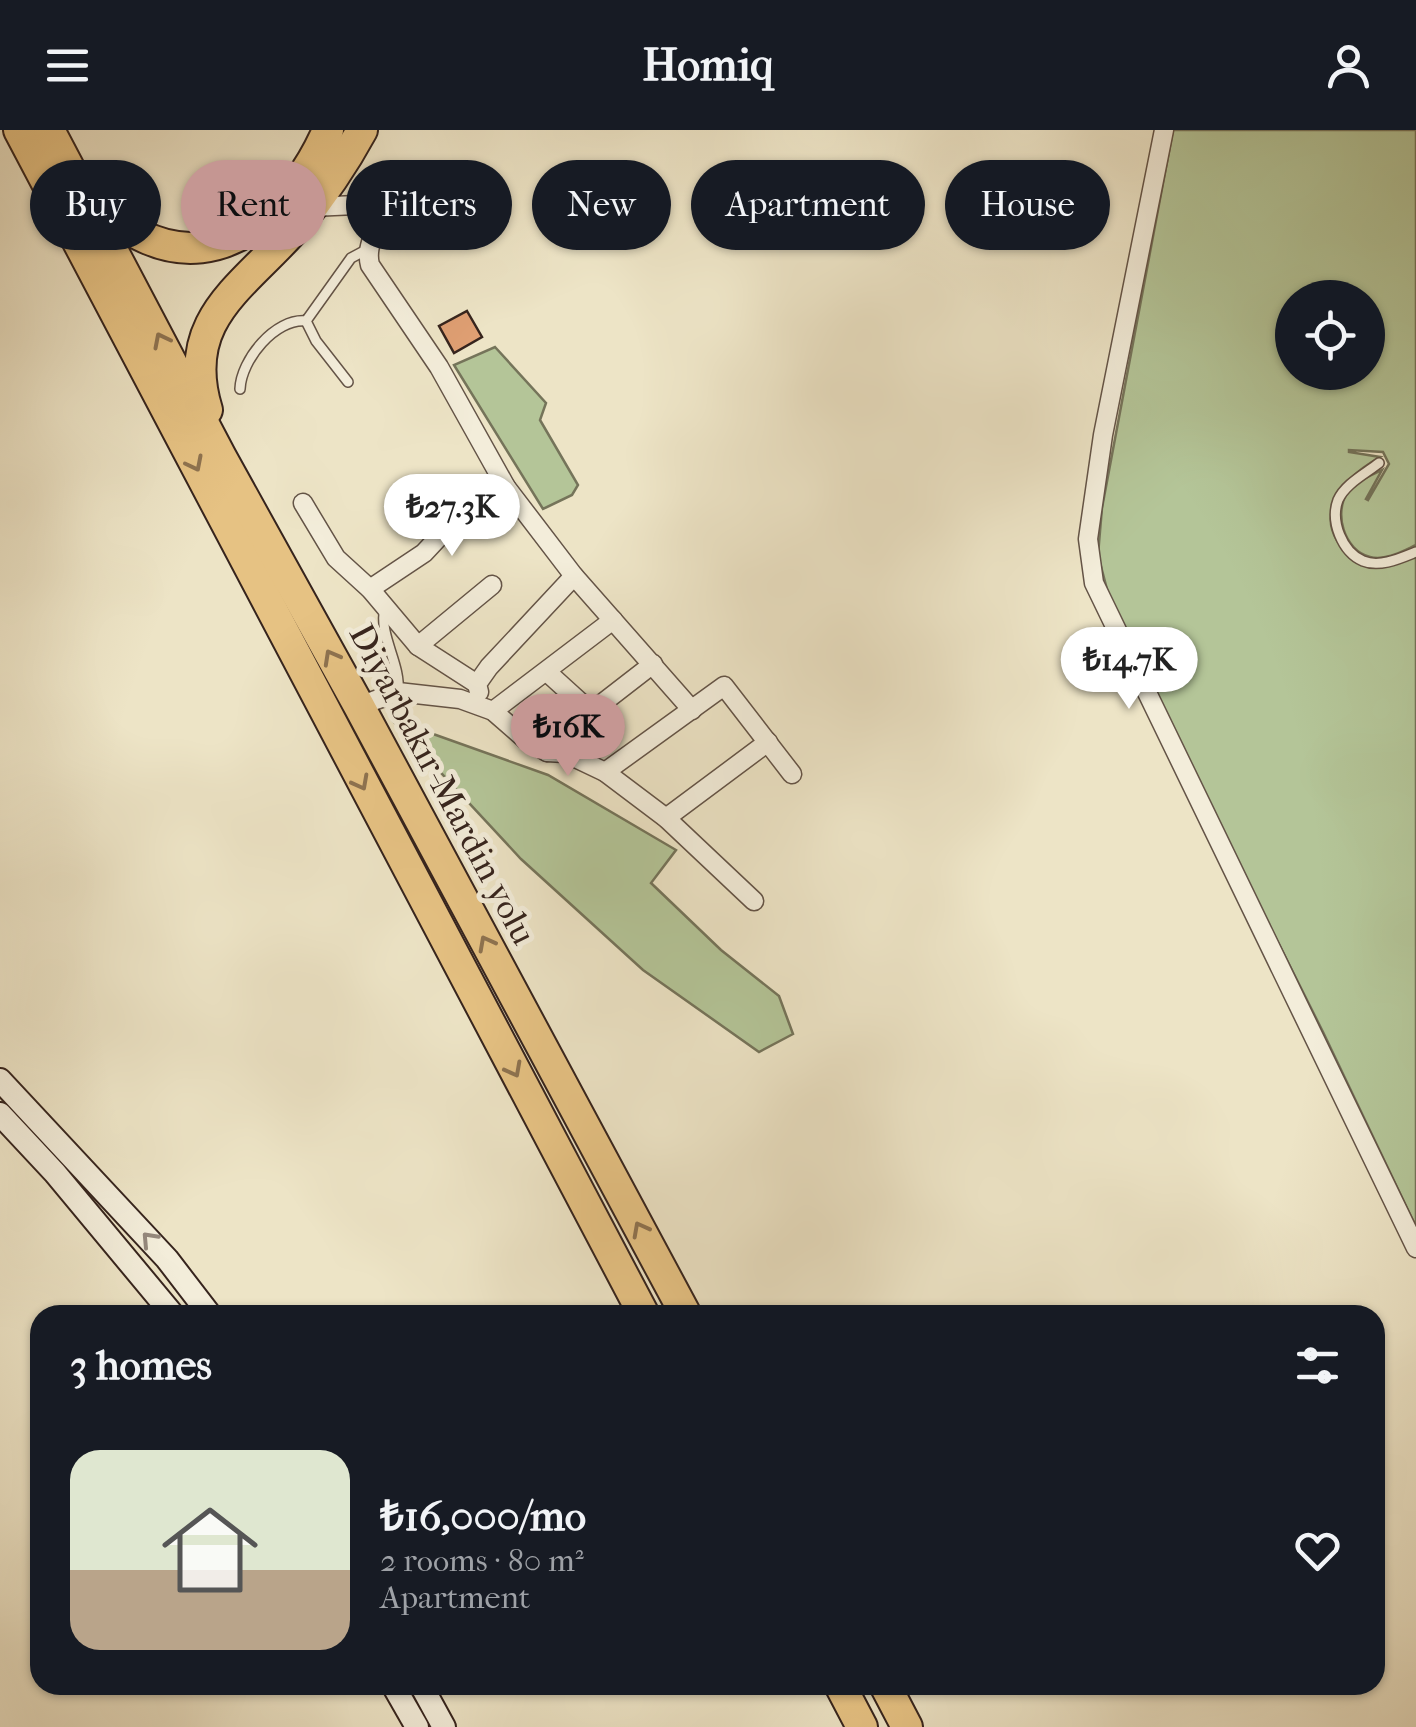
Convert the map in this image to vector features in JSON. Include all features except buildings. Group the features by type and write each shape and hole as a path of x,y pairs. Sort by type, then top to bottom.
{"highway":[{"name":"Diyarbakır-Mardin yolu","path":"19,130 639,1305"},
{"path":"161,242 207,247 258,226 283,203 318,153 328,130"},
{"path":"326,189 362,130"},
{"name":"Diyarbakır-Mardin yolu","path":"55,132 68,160"},
{"name":"Diyarbakır-Mardin yolu","path":"113,250 681,1305"},
{"path":"221,457 203,400 198,360 205,334 227,296 272,250"},
{"path":"845,1695 862,1727"},
{"path":"890,1695 907,1727"}],"street":[{"path":"1164,130 1103,435 1088,539 1094,582 1416,1248"},
{"path":"366,250 378,278 449,384 506,488 574,576 692,710"},
{"path":"370,589 424,553 452,523 506,488"},
{"path":"302,504 336,558 370,589 418,646 477,684 487,708"},
{"path":"477,684 574,576"},
{"path":"418,646 492,585"},
{"path":"487,708 547,672 614,620"},
{"path":"548,752 590,712 653,664"},
{"path":"547,672 590,712"},
{"path":"604,772 724,686 792,774"},
{"path":"359,706 398,692 433,694 487,708 548,752 564,752 604,772 666,818 754,901"},
{"path":"666,818 768,742"},
{"path":"0,1080 167,1259 202,1305"},
{"path":"0,1114 55,1173 165,1305"},
{"path":"398,1695 416,1727"},
{"path":"427,1695 444,1727"}],"lane":[{"path":"306,321 352,258 366,250"},
{"path":"306,321 316,341 348,382"},
{"path":"240,389 240,374 250,356 283,326 306,321"},
{"path":"1378,464 1349,485 1338,502 1335,525 1344,544 1362,561 1383,564 1416,552"},
{"path":"386,607 384,630 395,659 398,692"}],"green space":[{"path":"1173,130 1416,130 1416,545 1388,557 1370,557 1353,547 1344,530 1341,510 1348,492 1382,470 1368,500 1389,464 1383,452 1349,450 1380,457 1340,491 1331,518 1333,533 1357,562 1416,555 1416,1227 1174,735 1108,593 1098,555 1102,508"},
{"path":"495,347 546,403 540,420 578,485 572,495 543,509 454,365"},
{"path":"391,719 548,775 676,850 651,883 721,950 779,996 793,1034 759,1052 643,970 521,859"}]}
